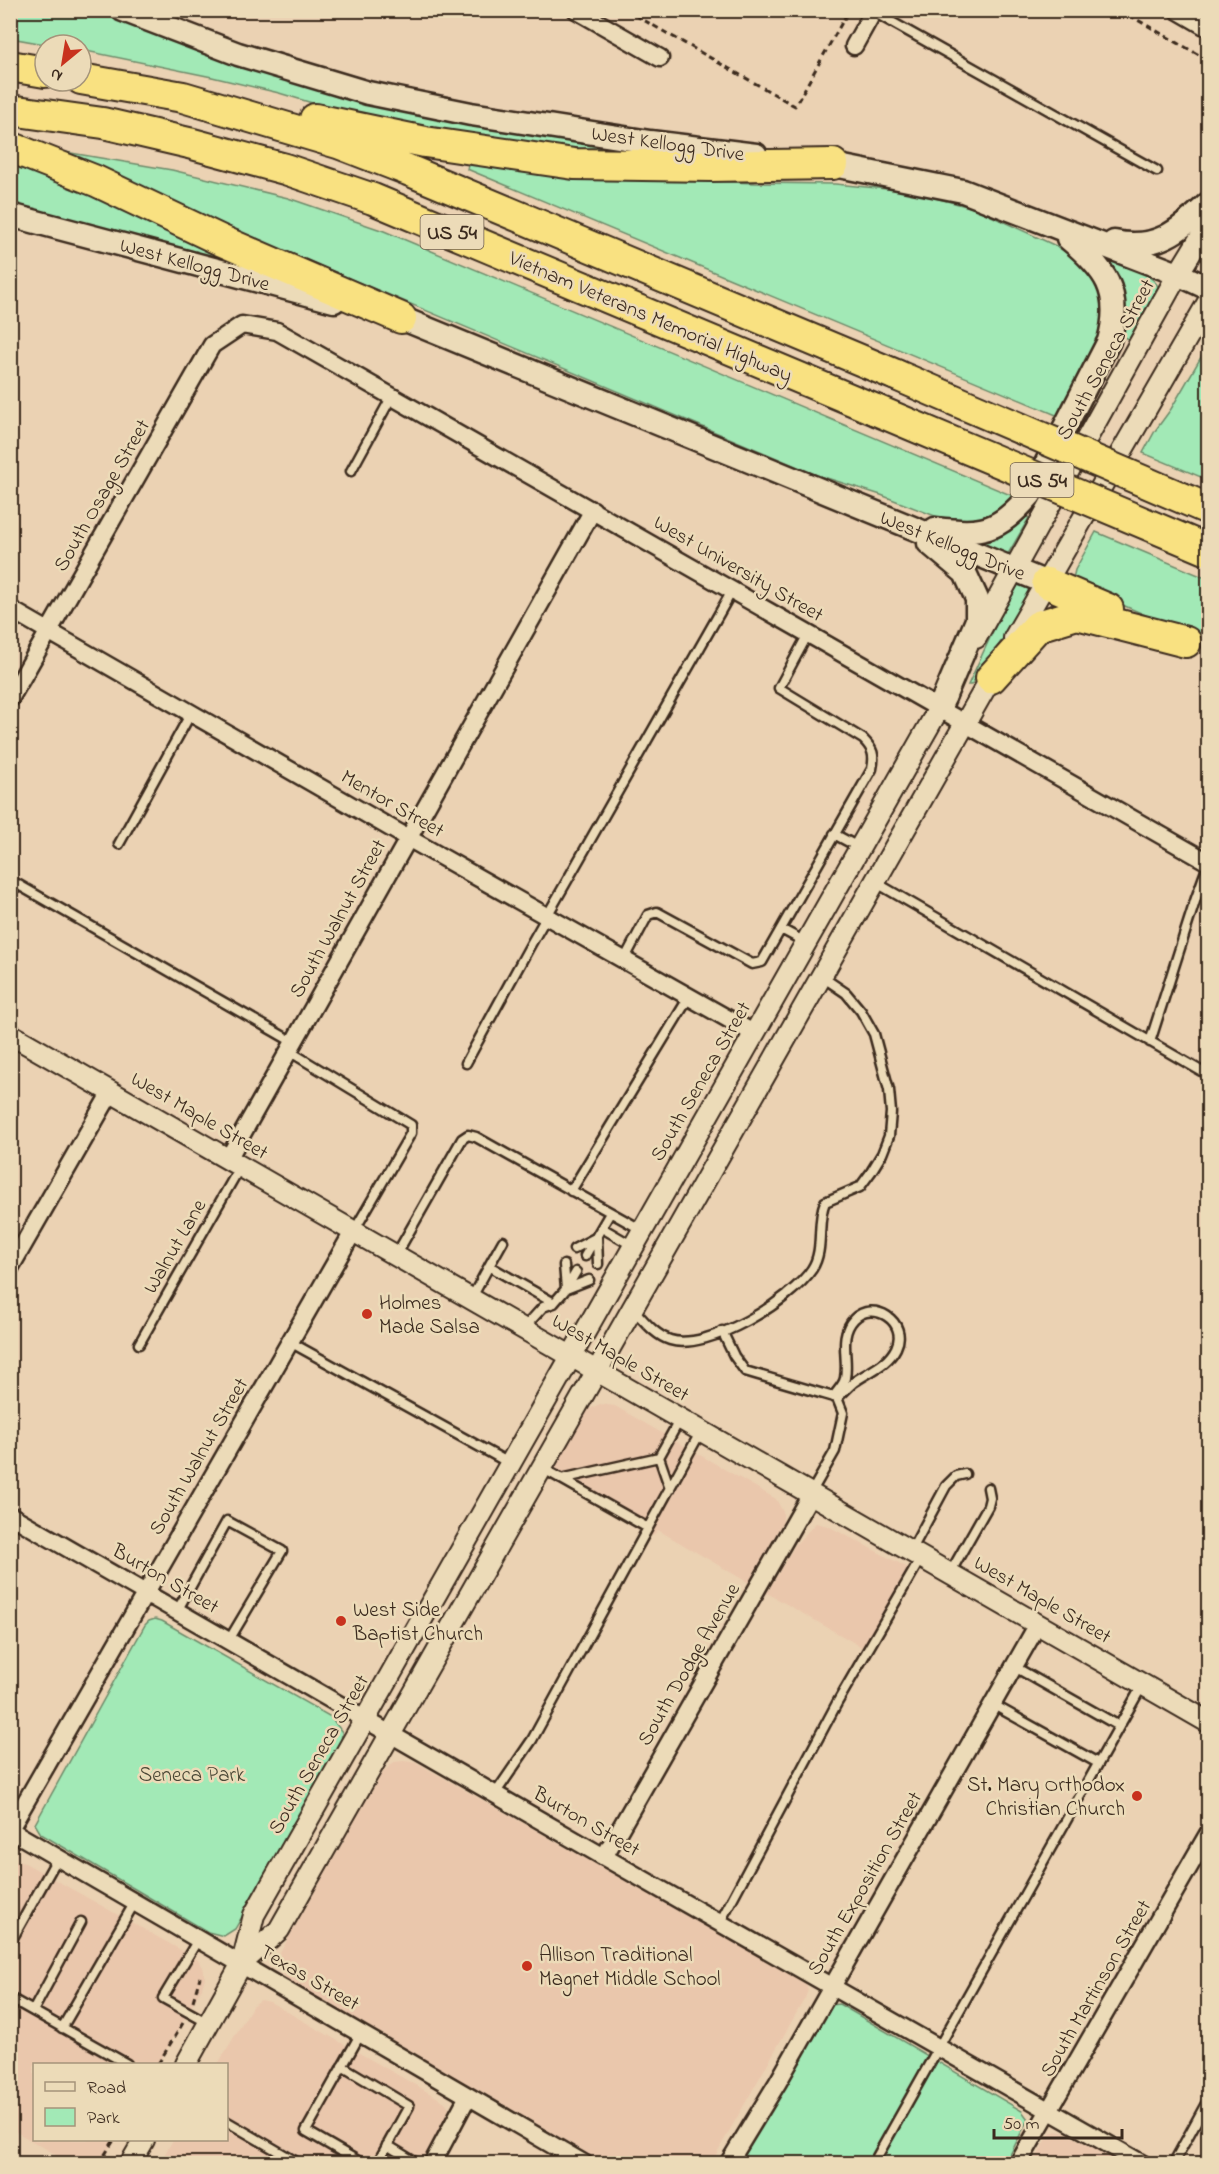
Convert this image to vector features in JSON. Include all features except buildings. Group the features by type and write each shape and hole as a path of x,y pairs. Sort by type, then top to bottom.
{"highway":[{"path":"10,66 33,70"},
{"name":"Vietnam Veterans Memorial Highway","path":"93,81 183,97 338,143 398,166 1209,509"},
{"path":"183,97 263,108 425,142 574,164 711,166 833,164"},
{"name":"Vietnam Veterans Memorial Highway","path":"10,110 103,123 189,143 285,169 384,204 1209,550"},
{"path":"10,147 85,176 220,240 401,318"},
{"path":"1047,583 1197,646"},
{"path":"991,678 1038,626 1077,614 1197,646"}],"main road":[{"name":"West Kellogg Drive","path":"123,10 238,54 368,93 471,114 650,142 833,164 963,190 1209,288"},
{"path":"1052,225 1108,241 1132,246 1143,245 1172,234 1187,225 1209,204"},
{"name":"West Kellogg Drive","path":"10,215 401,318 1047,583"},
{"path":"906,526 968,532 982,531 999,524 1014,512 1030,495 1109,341 1114,325 1114,312 1112,296 1102,270 1093,258 1052,225"},
{"path":"906,526 965,573 977,599 977,620 939,708"}],"street":[{"path":"576,10 660,58"},
{"path":"1177,10 1209,28"},
{"path":"854,46 873,11"},
{"name":"South Seneca Street","path":"187,2063 242,1963 254,1915 637,1238 807,943 1178,274 1209,225"},
{"name":"South Seneca Street","path":"242,1963 279,1930 964,723 1209,302"},
{"name":"West University Street","path":"242,325 277,331 1209,864"},
{"name":"South Osage Street","path":"10,699 212,345 242,325"},
{"name":"South Walnut Street","path":"234,1163 291,1046 593,510"},
{"name":"Mentor Street","path":"10,609 755,1034"},
{"name":"West Maple Street","path":"10,1034 1209,1722"},
{"path":"10,1268 111,1092"},
{"name":"South Walnut Street","path":"10,1829 353,1232"},
{"name":"South Dodge Avenue","path":"604,1857 811,1494"},
{"name":"Burton Street","path":"10,1515 604,1857 1143,2163"},
{"name":"South Exposition Street","path":"728,2163 778,2082 1038,1624"},
{"name":"Texas Street","path":"10,1829 585,2163"},
{"name":"South Martinson Street","path":"1018,2163 1209,1834"},
{"path":"432,2163 468,2096"},
{"path":"130,2163 143,2141"}],"lane":[{"path":"873,11 1157,171"},
{"path":"351,471 392,396"},
{"path":"466,1063 732,591"},
{"path":"624,960 648,915 657,912 752,964 762,962 872,769 874,758 872,748 863,739 779,688 808,634"},
{"path":"119,844 191,712"},
{"path":"834,834 860,848"},
{"path":"1150,1042 1209,864"},
{"path":"10,880 291,1046 411,1125 411,1130 353,1232"},
{"path":"874,882 1201,1071"},
{"path":"780,929 807,943"},
{"path":"632,1308 650,1327 670,1340 687,1342 710,1337 772,1307 793,1291 813,1268 819,1252 821,1213 825,1202 860,1187 882,1154 888,1136 891,1112 889,1090 874,1034 861,1011 846,993 821,975"},
{"path":"571,1191 689,997"},
{"path":"396,1256 462,1139 468,1135 476,1137 610,1213 637,1238"},
{"name":"Walnut Lane","path":"139,1344 234,1163"},
{"path":"585,1256 610,1213"},
{"path":"574,1249 599,1232 637,1238"},
{"path":"598,1264 599,1232"},
{"path":"471,1299 503,1241"},
{"path":"564,1265 566,1290"},
{"path":"489,1266 554,1303"},
{"path":"523,1329 543,1306 554,1303 566,1290 576,1272"},
{"path":"566,1290 589,1280"},
{"path":"877,1311 892,1319 900,1340 896,1350 884,1364 854,1382 835,1398 845,1380 844,1353 847,1332 853,1320 864,1312 877,1311"},
{"path":"722,1331 734,1356 745,1371 835,1398 843,1413 835,1451 811,1494"},
{"path":"290,1342 509,1463"},
{"path":"561,1479 659,1457 681,1419"},
{"path":"495,1794 532,1740 701,1431"},
{"path":"659,1457 670,1489"},
{"path":"1208,1483 1209,1465"},
{"path":"542,1467 648,1528"},
{"path":"720,1922 916,1554 946,1486 956,1476 965,1474"},
{"path":"950,1574 988,1506 990,1498 988,1488"},
{"path":"177,1611 227,1521 282,1551 229,1640"},
{"path":"1013,1666 1119,1726"},
{"path":"873,2163 1143,1684"},
{"path":"992,1704 1098,1763"},
{"path":"10,1943 58,1857"},
{"path":"62,2028 135,1902"},
{"path":"33,2011 81,1922"},
{"path":"199,1938 163,1998 209,2024"},
{"path":"10,1998 125,2063"},
{"path":"361,2033 306,2131 363,2163"},
{"path":"342,2066 409,2106 377,2163"},
{"path":"1173,2163 1209,2100"},
{"path":"228,2122 286,2160 300,2163"},
{"path":"387,2145 418,2163"}],"path":[{"path":"626,10 795,106 849,10"},
{"path":"1120,10 1209,60"},
{"path":"99,2163 113,2141"}],"shaded area":[{"path":"600,1404 615,1406 776,1499 783,1512 783,1521 749,1583 658,1530 653,1536 548,1477 578,1422 587,1410"},
{"path":"816,1523 828,1526 918,1573 872,1653 767,1593 795,1545"},
{"name":"Allison Traditional Magnet Middle School","path":"394,1762 417,1763 806,1984 808,1990 805,1998 711,2163 575,2163 582,2150 287,1979 280,1971 278,1961 280,1953 383,1772"},
{"path":"14,1861 25,1863 197,1959 203,1967 205,1977 202,1988 159,2063 33,2063 33,2141 113,2141 100,2163 56,2163 55,2154 11,2129 10,1864"},
{"path":"261,2000 270,2002 445,2102 449,2107 446,2121 422,2163 159,2164 172,2141 228,2141 228,2063 219,2063 253,2005"},
{"path":"1056,2131 1066,2133 1120,2163 1033,2163 1050,2134"}],"green space":[{"path":"10,11 99,11 194,48 651,151 533,149 372,121 279,93 93,52 93,33 33,33 33,42 11,38"},
{"path":"65,152 172,170 288,198 384,231 1013,496 996,517 958,525 881,495 817,475 64,158"},
{"path":"10,161 78,187 253,269 11,205"},
{"path":"468,165 590,176 835,184 908,191 974,208 1056,246 1090,269 1103,295 1106,328 1061,417 467,169"},
{"path":"1111,261 1145,274 1158,287 1129,339 1122,336 1124,319 1108,264"},
{"path":"1208,345 1208,480 1143,453"},
{"path":"1024,515 1029,518 1008,554 1004,555 984,545 985,541 1010,531"},
{"path":"1096,532 1208,579 1208,639 1173,627 1072,583 1075,570"},
{"path":"1015,584 1032,590 1018,617 971,685 968,685"},
{"name":"Seneca Park","path":"155,1619 331,1717 342,1732 341,1743 235,1929 224,1936 208,1932 41,1834 35,1824 145,1625"},
{"path":"839,2004 1022,2111 1028,2119 1006,2163 740,2164 823,2014 829,2005"}],"place":[{"name":"Holmes Made Salsa","path":"367,1314"},
{"name":"West Side Baptist Church","path":"341,1621"},
{"name":"St. Mary Orthodox Christian Church","path":"1137,1796"},
{"name":"Allison Traditional Magnet Middle School","path":"527,1966"}]}
